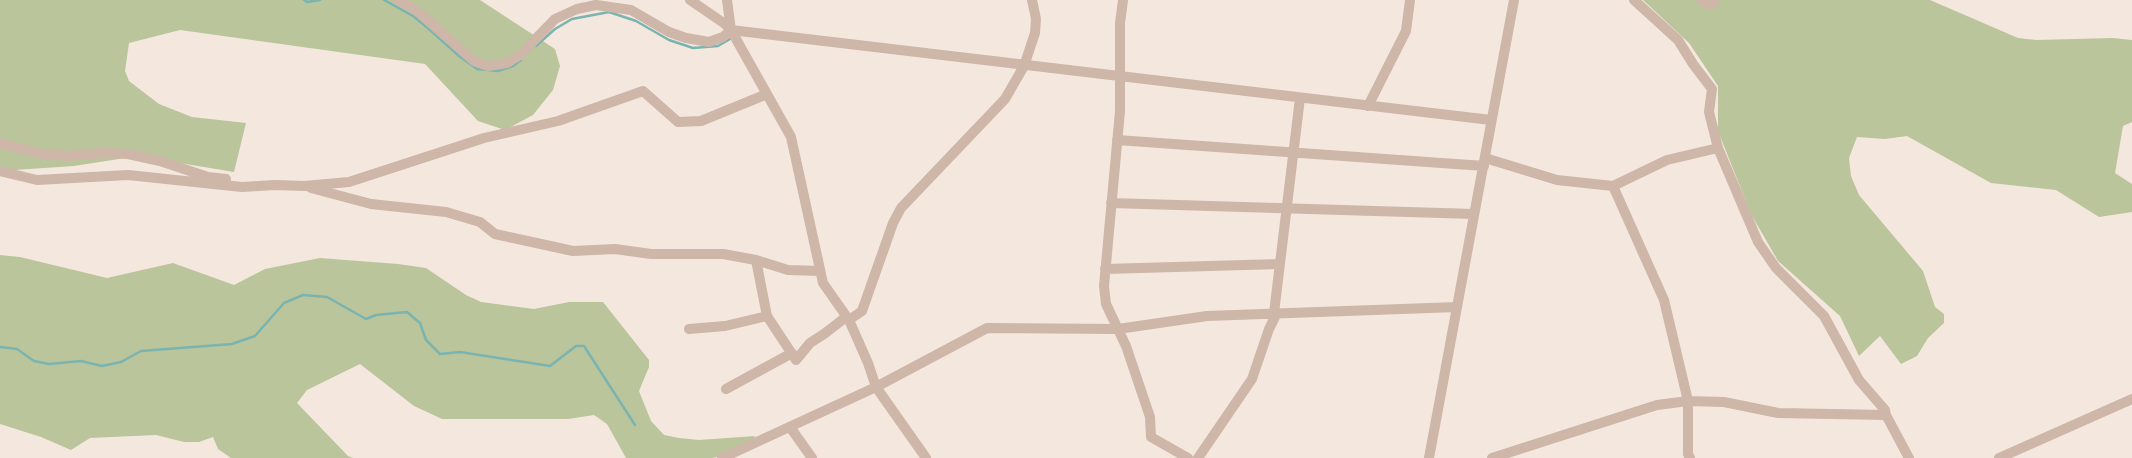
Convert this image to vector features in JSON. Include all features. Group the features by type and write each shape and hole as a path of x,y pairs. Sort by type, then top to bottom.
{"street":[{"path":"398,0 417,11 474,61 488,66 507,63 520,55 555,20 577,9 596,5 631,10 669,32 686,38 709,42 723,37 731,30 1120,78 1491,120"},
{"path":"690,0 731,30 791,137 823,283 848,318 868,363 876,387 926,458"},
{"path":"727,0 731,30"},
{"path":"756,260 767,316 796,360 810,343 862,311 893,223 901,208 1005,99 1024,66 1035,33 1036,19 1032,0"},
{"path":"1123,0 1120,23 1120,112 1105,269 1106,304 1118,329 1150,416 1151,437 1188,458"},
{"path":"1368,106 1406,31 1410,0"},
{"path":"1429,458 1514,0"},
{"path":"1634,0 1678,40 1712,89 1709,112 1718,148 1758,242 1776,268 1824,316 1859,380 1885,410 1909,458"},
{"path":"1701,0 1712,4 1714,0"},
{"path":"0,171 37,180 128,175 242,187 304,186 349,182 484,138 558,121 643,91 678,122 701,121 767,94"},
{"path":"1198,458 1252,379 1276,313 1300,98"},
{"path":"1117,140 1293,153 1484,162 1557,180 1613,186 1667,160 1718,148"},
{"path":"0,142 37,153 68,156 101,153 128,154 160,161 208,177 227,179 242,187"},
{"path":"304,186 371,204 446,212 480,222 495,234 573,251 615,249 659,254 723,254 756,260 788,270 820,271"},
{"path":"1613,186 1664,300 1688,401 1688,454 1690,458"},
{"path":"1111,203 1474,214"},
{"path":"1105,269 1280,264"},
{"path":"722,458 876,387 987,328 1118,329 1207,316 1457,307"},
{"path":"689,329 725,326 767,316"},
{"path":"726,389 792,353"},
{"path":"1999,458 2132,398"},
{"path":"1492,458 1657,405 1688,401 1724,402 1778,413 1886,415"},
{"path":"790,427 812,458"}],"green space":[{"path":"0,0 480,0 555,49 560,66 553,90 533,115 505,130 478,121 425,64 180,30 129,43 125,71 129,81 159,104 192,117 246,123 234,172 138,156 74,166 0,171"},
{"path":"1643,0 1930,0 2018,38 2036,40 2113,38 2132,40 2132,122 2123,126 2115,173 2132,184 2132,212 2099,217 2056,190 1991,183 1907,136 1885,139 1857,137 1849,158 1851,176 1859,195 1923,271 1935,307 1944,314 1944,323 1928,338 1917,356 1901,364 1880,336 1859,356 1840,316 1778,261 1751,214 1718,131 1718,86 1689,43"},
{"path":"0,255 20,257 107,278 173,263 234,285 265,269 320,258 398,264 426,268 466,295 481,302 534,309 569,302 603,302 649,360 649,367 639,391 651,421 664,435 699,440 755,436 747,450 712,458 626,458 607,424 594,415 568,419 442,419 414,406 360,364 307,390 297,403 348,456 353,458 231,458 218,449 213,437 199,442 184,442 156,435 90,438 71,450 41,437 0,424"}],"waterway":[{"path":"304,0 307,2 320,0"},
{"path":"384,0 413,16 477,69 498,71 513,66 521,60"},
{"path":"536,46 555,29 572,19 609,12 636,21 669,40 693,48 718,46 730,39"},
{"path":"0,347 17,349 34,361 49,364 81,361 102,366 121,362 141,351 232,344 255,336 284,303 303,295 327,297 366,319 376,315 407,312 420,323 426,340 440,354 460,352 550,366 576,346 584,346 635,425"}]}
